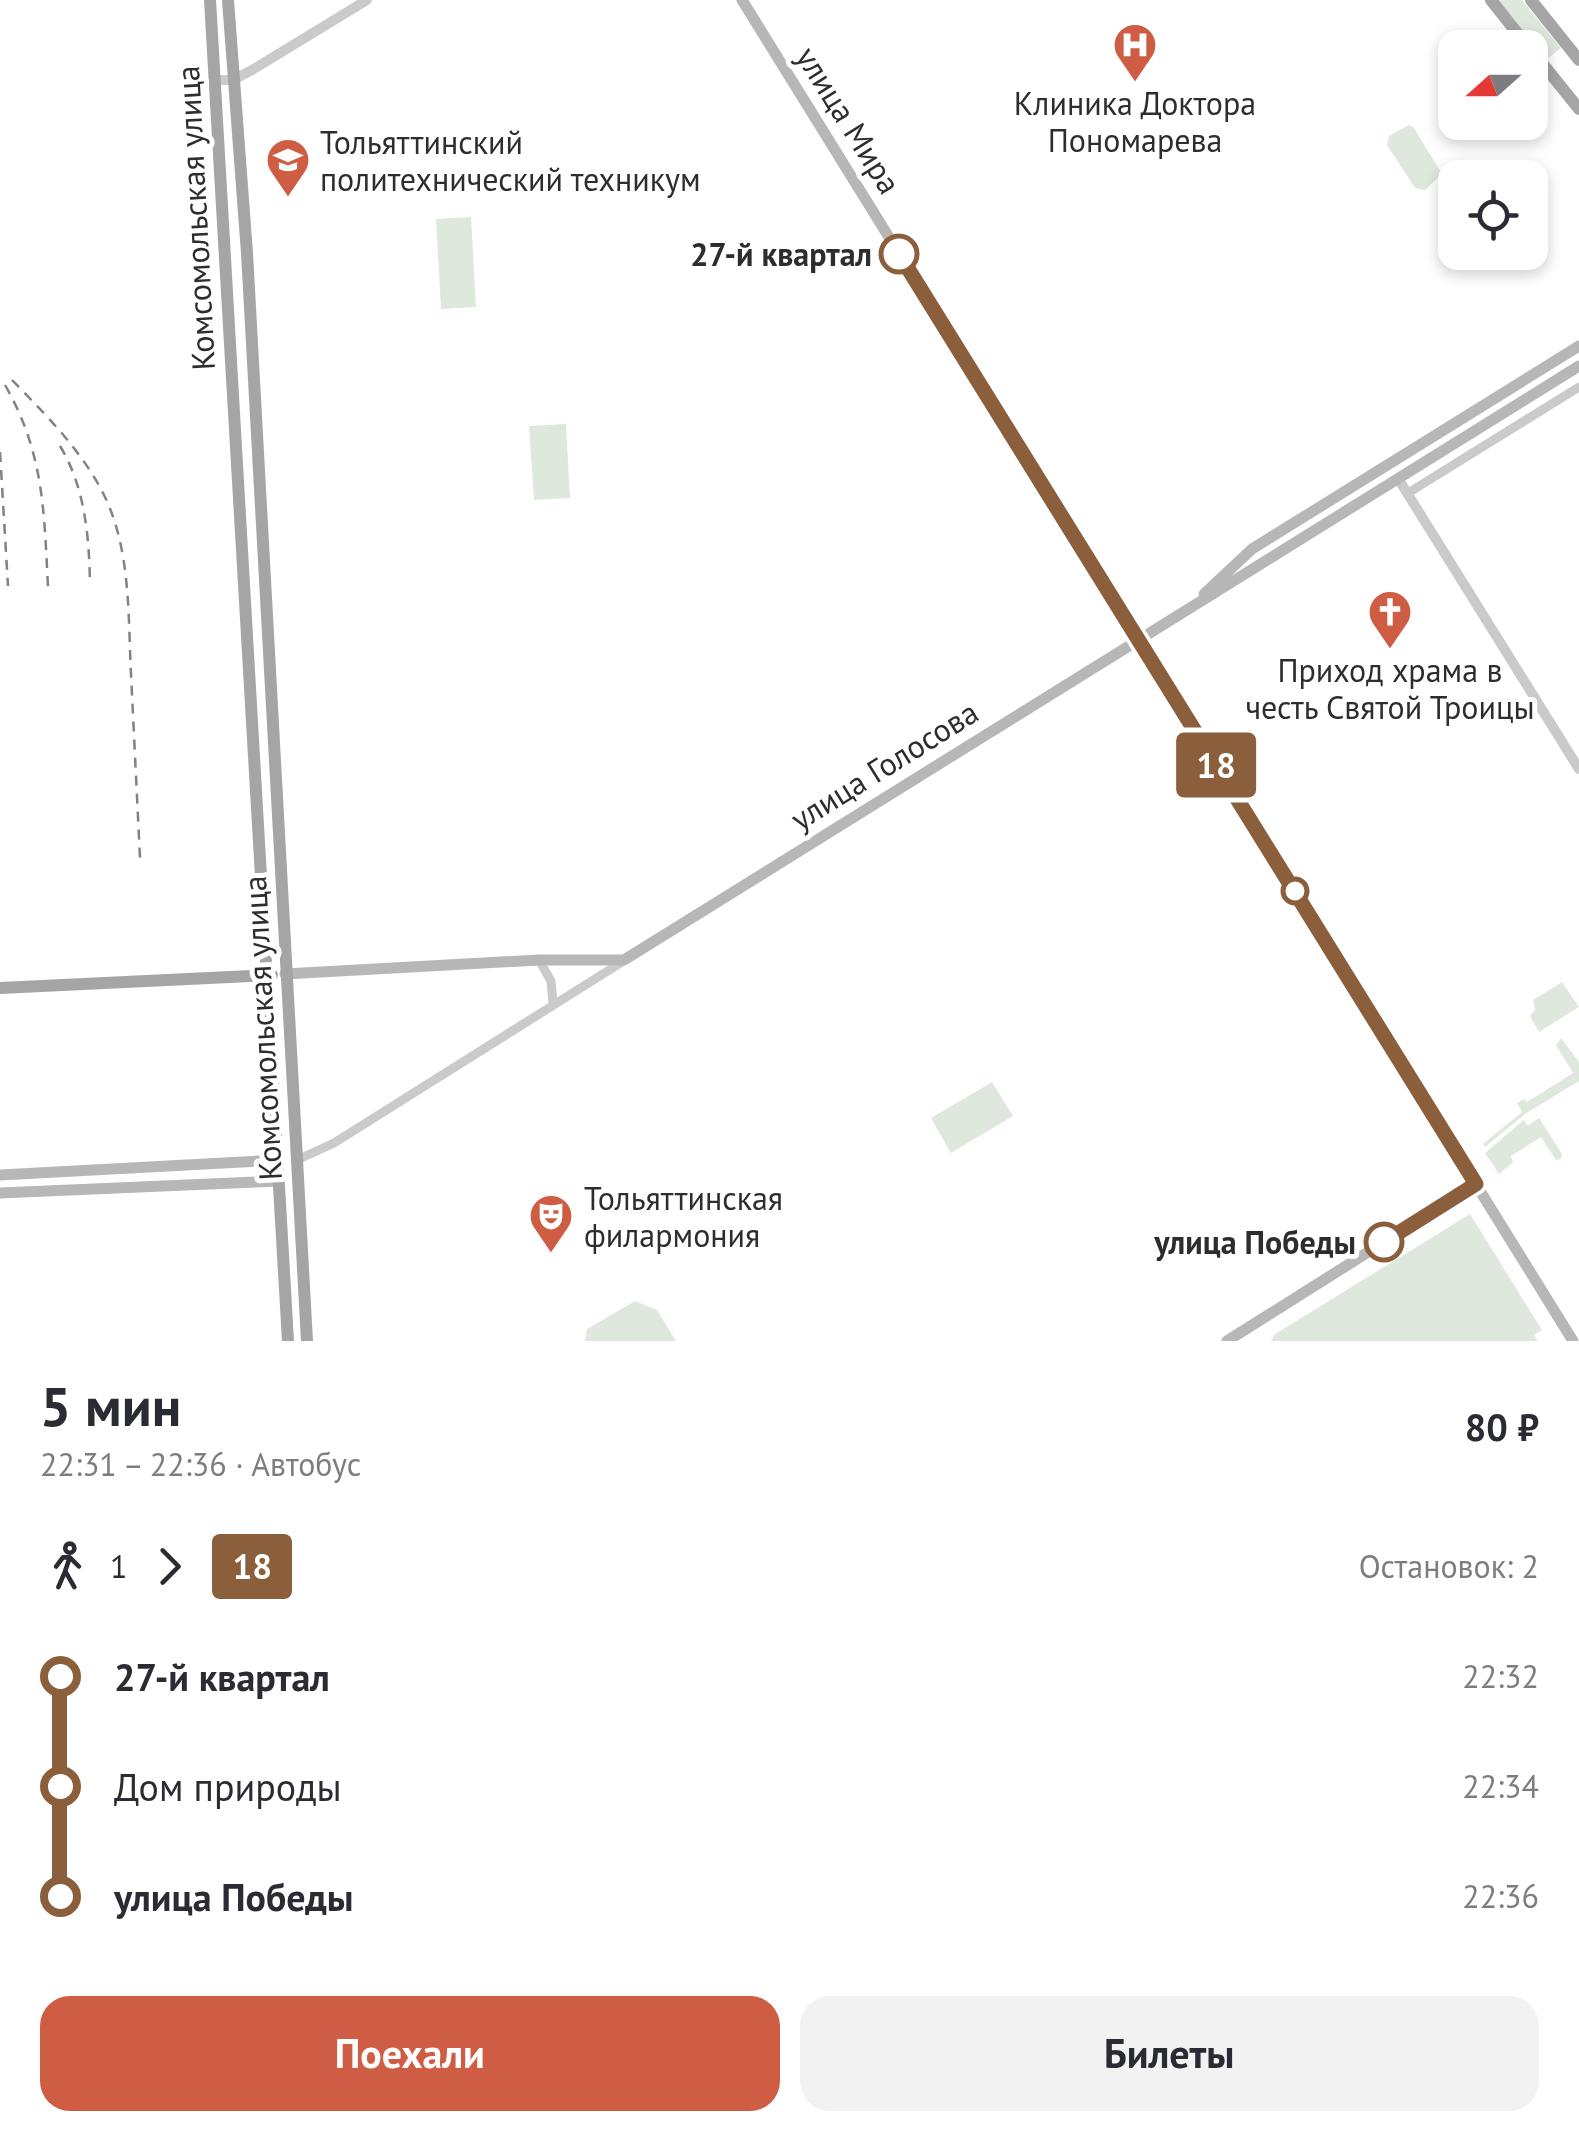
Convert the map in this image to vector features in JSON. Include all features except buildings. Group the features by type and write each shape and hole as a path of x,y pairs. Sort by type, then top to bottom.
{"main road":[{"name":"Комсомольская улица","path":"210,0 288,1341"},
{"name":"Комсомольская улица","path":"228,0 247,253 307,1341"},
{"name":"улица Мира","path":"742,0 1573,1341"},
{"path":"1491,0 1515,30"},
{"path":"1531,0 1579,60"},
{"path":"1548,70 1579,109"},
{"name":"улица Голосова","path":"1174,618 1252,549 1579,346"},
{"name":"улица Голосова","path":"624,960 1579,366"},
{"path":"1464,418 1474,424 1472,434"},
{"path":"1252,549 1251,557 1261,565"},
{"path":"242,552 263,551"},
{"path":"251,713 271,712"},
{"path":"0,988 539,960 624,960"},
{"path":"274,1092 293,1090"},
{"path":"0,1175 278,1160"},
{"path":"0,1193 279,1181"},
{"path":"1227,1341 1476,1184"}],"street":[{"path":"216,80 233,80 367,0"},
{"path":"1408,493 1579,387"},
{"path":"1399,480 1579,769"},
{"path":"539,960 551,981 553,1004"},
{"path":"297,1160 334,1143 624,960"}],"shaded area":[{"path":"1498,0 1522,0 1546,30 1522,30"},
{"path":"1548,32 1561,48 1548,58"},
{"path":"1409,125 1414,128 1438,167 1438,178 1425,190 1415,188 1387,145 1389,136"},
{"path":"471,217 476,307 441,309 436,219"},
{"path":"566,424 570,498 534,500 529,426"},
{"path":"1562,982 1579,1007 1539,1032 1530,1016 1535,1010 1533,1000"},
{"path":"1561,1038 1579,1062 1579,1081 1525,1114 1485,1147 1483,1144 1522,1112 1517,1103 1524,1099 1527,1102 1573,1073 1556,1045"},
{"path":"992,1082 1013,1116 951,1153 931,1118"},
{"path":"1539,1118 1562,1154 1561,1159 1556,1160 1541,1137 1511,1156 1513,1162 1499,1174 1485,1153 1524,1120 1528,1126"},
{"path":"1470,1214 1542,1330 1534,1335 1538,1341 1271,1341 1275,1334"},
{"path":"635,1301 657,1310 676,1341 585,1341 587,1329"}],"railway":[{"path":"12,380 84,462 103,493 119,536 128,605 140,858"},
{"path":"5,385 35,459 43,508 48,587"},
{"path":"60,446 75,478 84,512 90,583"},
{"path":"0,452 8,586"}],"bus line":[{"name":"18","path":"899,254 1476,1184 1384,1242"}],"place":[{"name":"Клиника Доктора Пономарева","path":"1135,83"},
{"name":"Тольяттинский политехнический техникум","path":"288,198"},
{"name":"27-й квартал","path":"899,254"},
{"name":"Приход храма в честь Святой Троицы","path":"1390,650"},
{"name":"улица Победы","path":"1384,1242"},
{"name":"Тольяттинская филармония","path":"551,1254"}]}
